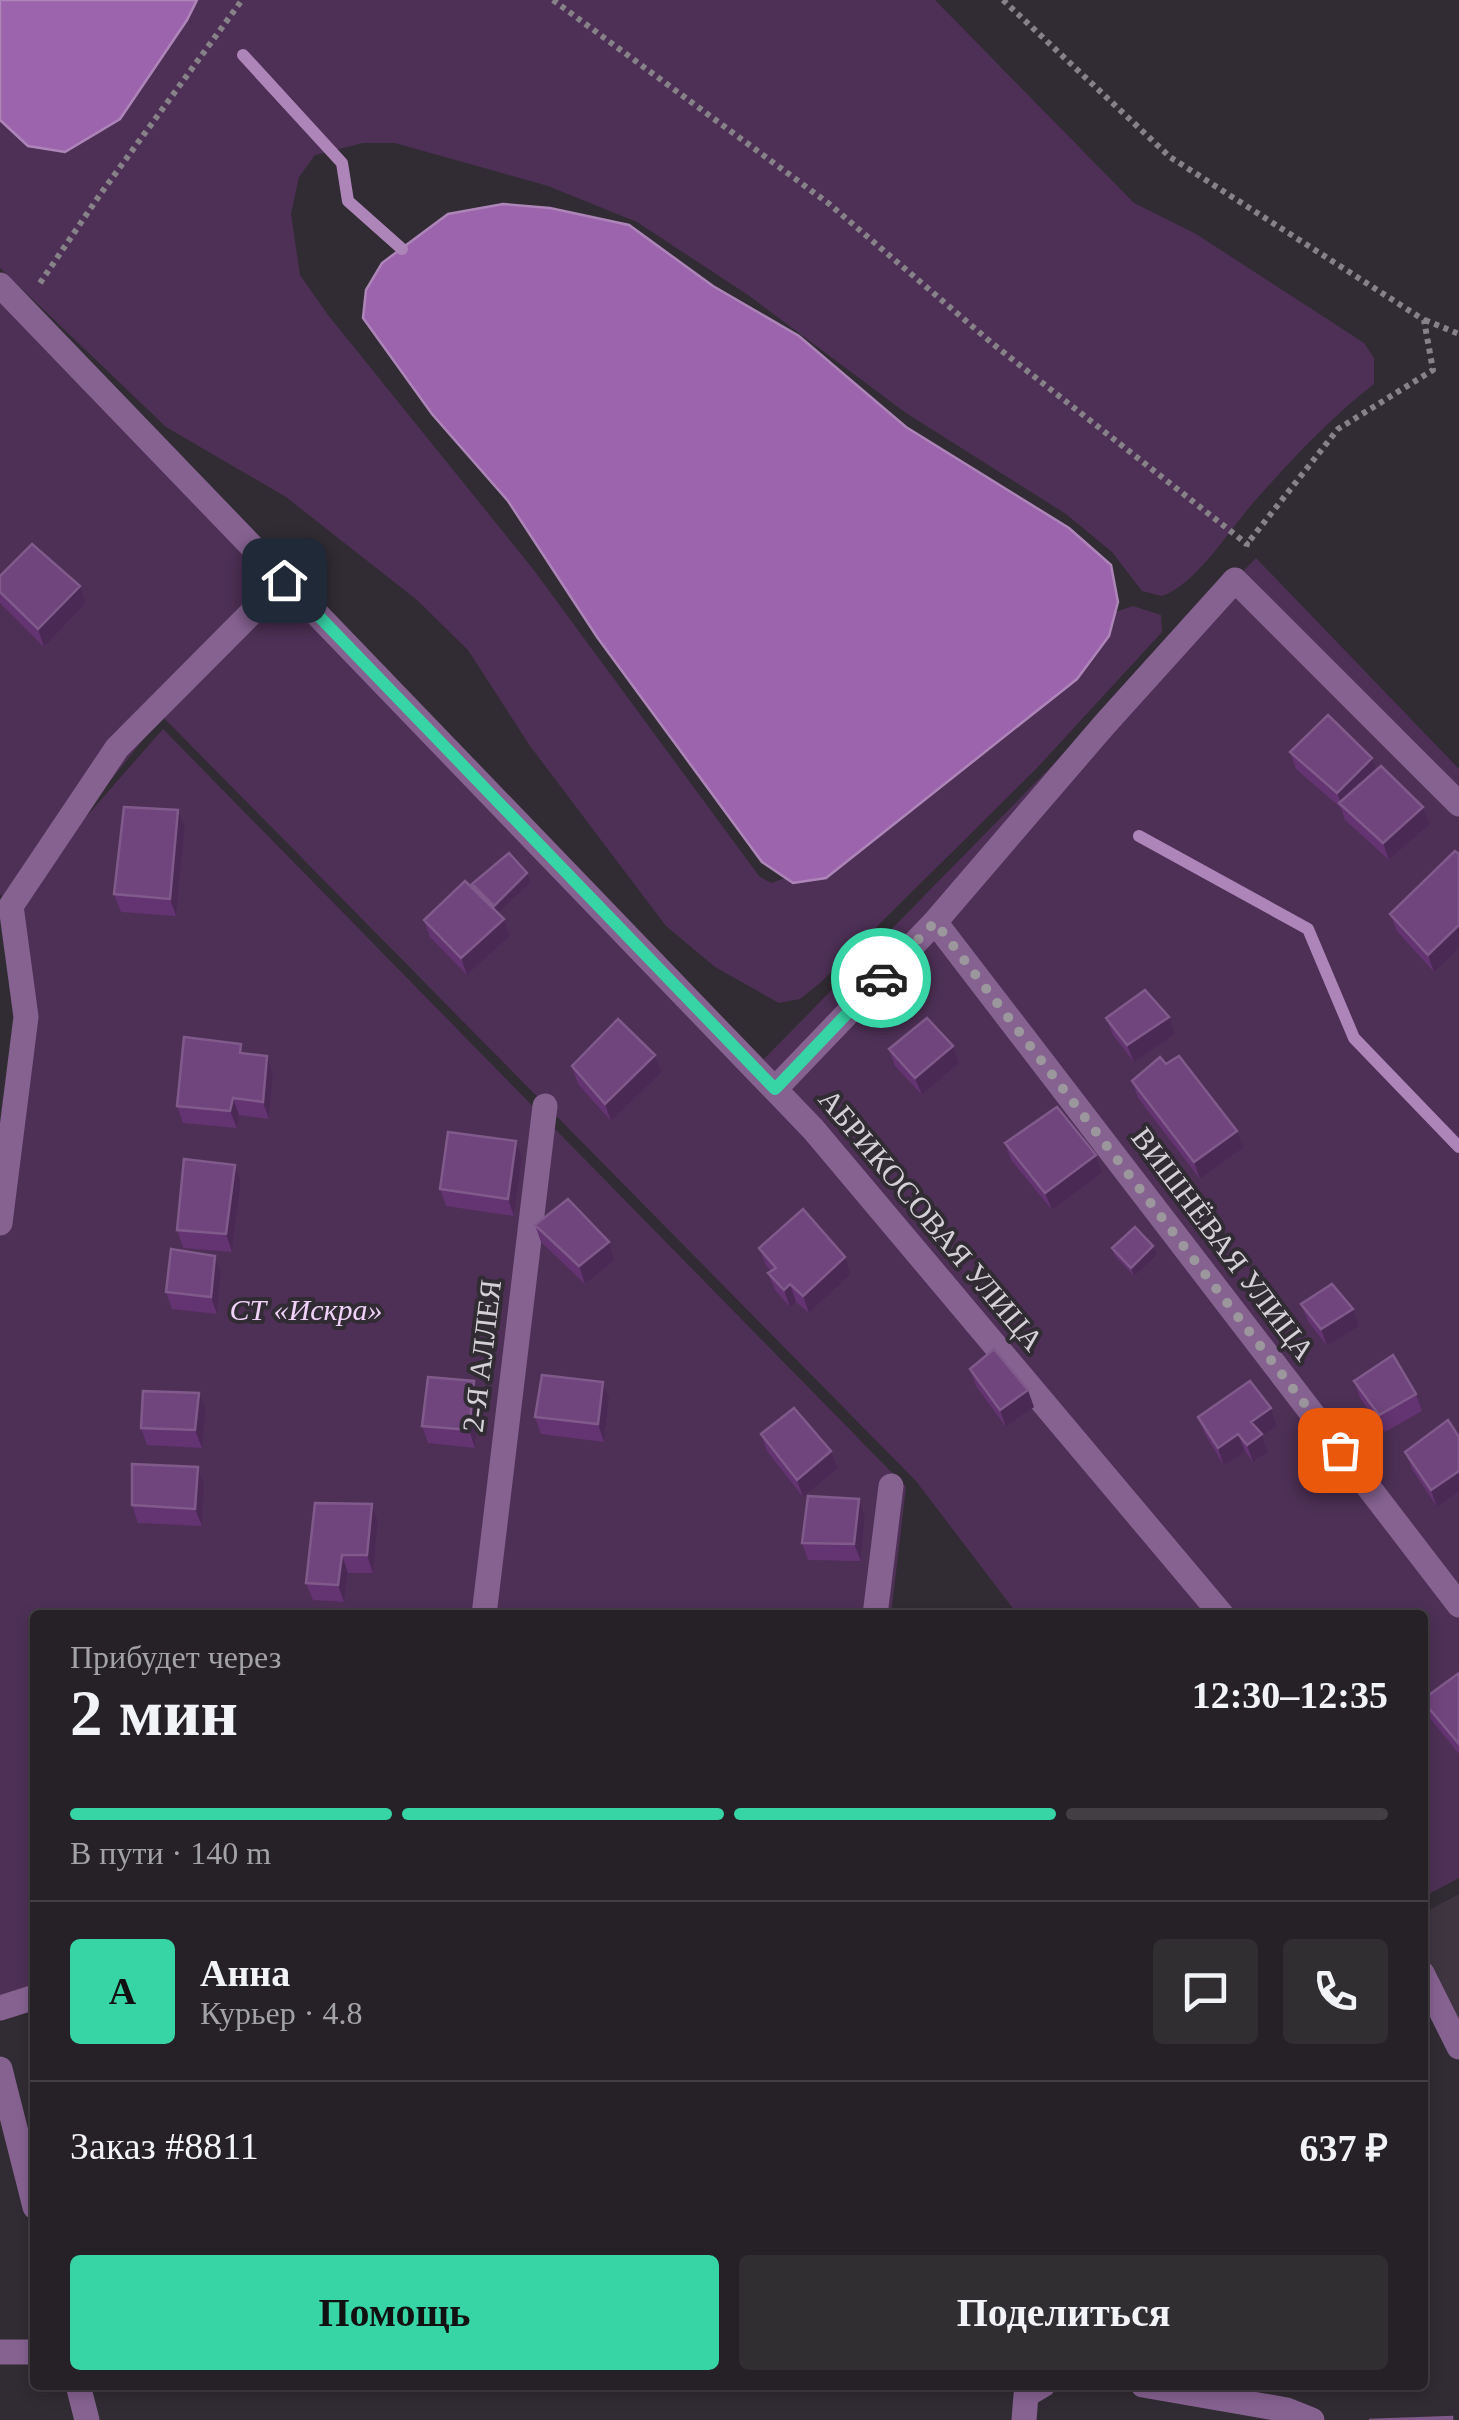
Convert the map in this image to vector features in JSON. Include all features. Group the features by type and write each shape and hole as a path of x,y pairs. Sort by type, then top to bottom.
{"street":[{"name":"АБРИКОСОВАЯ УЛИЦА","path":"0,286 813,1129 1218,1610"},
{"path":"0,1223 26,1017 5,900 118,748 284,580"},
{"path":"775,1089 935,922 1235,580 1459,804"},
{"name":"ВИШНЁВАЯ УЛИЦА","path":"935,922 1459,1605"},
{"name":"2-Я АЛЛЕЯ","path":"485,1610 545,1106"},
{"path":"876,1610 891,1486"},
{"path":"1428,1986 1459,2048"},
{"path":"0,2008 30,1999"},
{"path":"0,2070 30,2187"},
{"path":"0,2352 30,2352"},
{"path":"79,2390 86,2420"},
{"path":"1024,2420 1026,2395 1034,2390"},
{"path":"1172,2390 1287,2410 1312,2420"}],"path":[{"path":"23,309 99,196 242,0"},
{"path":"553,0 828,203 992,344 1247,544"},
{"path":"1003,0 1170,157 1424,320 1459,334"},
{"path":"1235,580 1247,544 1338,429 1433,370 1424,320"}],"shaded area":[{"path":"0,0 197,0 120,119 65,152 28,146 0,120"},
{"path":"503,204 550,208 629,225 713,286 799,336 906,427 1069,528 1111,565 1118,602 1109,636 1077,679 826,878 793,883 762,862 597,637 508,501 432,414 363,318 366,290 382,263 448,214"},
{"path":"1459,1894 1459,2030 1428,1969 1428,1910"}],"green space":[{"path":"0,0 935,0 1134,203 1196,234 1364,343 1374,358 1374,384 1296,456 1199,569 1162,596 1142,591 1112,552 1066,514 906,413 748,295 637,222 548,186 395,143 363,143 315,155 299,177 291,214 300,275 533,569 759,876 771,883 805,871 1101,617 1133,606 1161,615 1162,632 1036,769 820,983 800,999 779,1003 715,967 666,926 530,746 468,650 417,600 286,497 166,427 0,268"},
{"name":"СТ «Искра»","path":"0,282 758,1065 1256,558 1459,769 1459,1878 1428,1894 1428,1610 1014,1610 916,1481 162,716 35,875 163,729 906,1487 892,1610 30,1610 30,2000 0,2006 0,1228 26,1017 11,906 0,894"}],"building":[{"path":"32,544 80,586 38,629 0,592 0,576"},
{"path":"1328,715 1372,758 1337,793 1290,752"},
{"path":"1381,766 1423,807 1383,843 1339,803"},
{"path":"124,807 178,810 170,899 114,894"},
{"path":"1455,851 1459,854 1459,925 1428,955 1390,914"},
{"path":"509,853 527,873 494,906 472,884"},
{"path":"465,881 504,919 461,958 424,920"},
{"path":"1145,990 1169,1017 1127,1045 1106,1018"},
{"path":"927,1018 953,1046 915,1078 889,1049"},
{"path":"618,1019 655,1055 605,1104 572,1066"},
{"path":"184,1037 241,1044 240,1053 267,1056 263,1102 233,1098 230,1111 177,1106"},
{"path":"1179,1056 1237,1131 1194,1162 1132,1081 1160,1057 1166,1064"},
{"path":"1057,1107 1096,1155 1045,1193 1005,1143"},
{"path":"448,1132 516,1141 508,1199 440,1189"},
{"path":"184,1159 235,1165 226,1234 177,1230"},
{"path":"568,1199 609,1242 579,1266 535,1225"},
{"path":"803,1209 845,1257 803,1296 790,1284 784,1290 768,1273 776,1268 759,1248"},
{"path":"1135,1227 1153,1246 1131,1268 1112,1248"},
{"path":"171,1249 215,1256 211,1297 166,1292"},
{"path":"1332,1284 1353,1309 1321,1329 1301,1304"},
{"path":"994,1349 1028,1390 1000,1410 970,1369"},
{"path":"1393,1355 1416,1394 1379,1415 1354,1381"},
{"path":"542,1375 603,1382 598,1424 535,1417"},
{"path":"428,1377 474,1381 469,1430 422,1426"},
{"path":"1250,1381 1271,1408 1251,1422 1262,1434 1247,1445 1238,1434 1218,1448 1198,1417"},
{"path":"143,1391 199,1393 195,1430 141,1428"},
{"path":"794,1408 831,1451 797,1480 761,1434"},
{"path":"1448,1420 1459,1437 1459,1471 1431,1490 1405,1452"},
{"path":"132,1464 198,1467 195,1509 132,1505"},
{"path":"808,1496 859,1499 854,1544 802,1543"},
{"path":"315,1503 372,1504 367,1555 342,1555 338,1585 306,1583"},
{"path":"1459,1673 1459,1744 1428,1707 1428,1696"},
{"path":"1452,2417 1452,2420 1369,2420"}],"waterway":[{"path":"243,55 342,163 348,201 402,249"},
{"path":"1139,836 1308,929 1354,1038 1459,1147"}],"way so far":[{"path":"881,978 935,922 1340,1450"}],"route":[{"path":"284,580 775,1089 881,978"}]}
